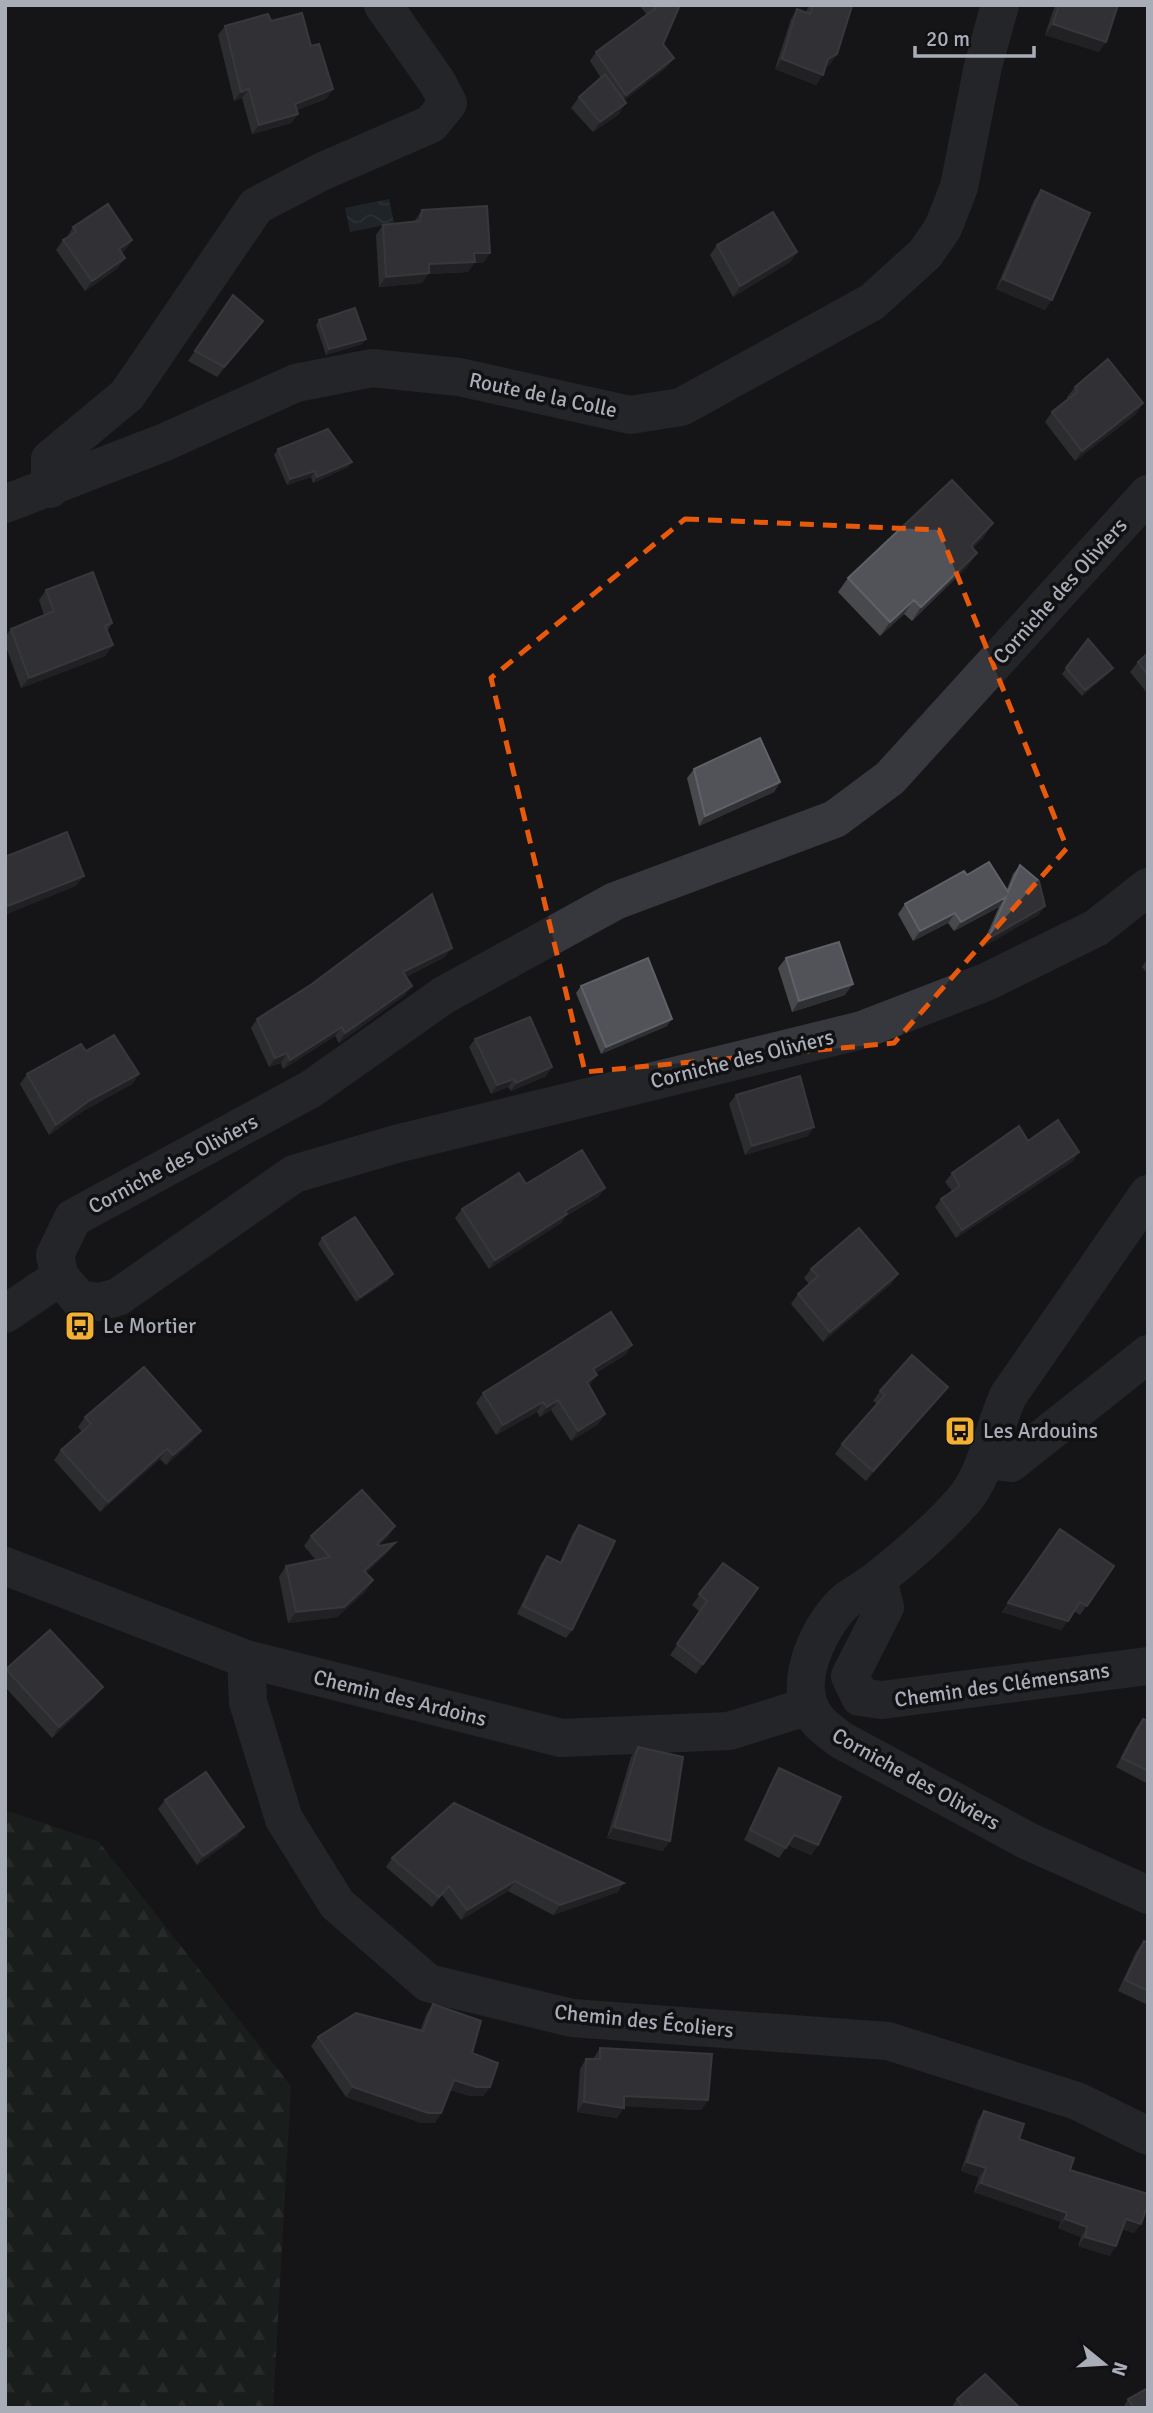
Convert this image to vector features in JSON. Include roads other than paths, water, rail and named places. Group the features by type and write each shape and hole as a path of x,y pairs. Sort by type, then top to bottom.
{"street":[{"path":"50,489 50,458 127,395 256,206 321,172 431,124 448,103 383,5"},
{"name":"Route de la Colle","path":"5,503 50,489 166,442 296,383 372,368 459,377 630,415 681,407 872,302 925,254 943,228 959,187 986,53 1000,5"},
{"name":"Corniche des Oliviers","path":"1148,494 890,778 835,818 615,901 444,995 310,1089 73,1218 55,1255 60,1277 79,1299 99,1302 118,1297 293,1174 396,1144 862,1030 986,982 1084,934 1148,887"},
{"path":"809,1706 805,1680 815,1647 846,1601 878,1580 963,1501 986,1460 993,1428 1008,1396 1148,1194"},
{"path":"5,1314 60,1277"},
{"path":"986,1460 1011,1463 1148,1354"},
{"name":"Chemin des Ardoins","path":"5,1566 246,1659 561,1738 729,1731 809,1706"},
{"name":"Chemin des Clémensans","path":"878,1580 885,1607 850,1676 860,1697 882,1700 1148,1666"},
{"name":"Chemin des Écoliers","path":"246,1659 248,1702 284,1819 337,1903 428,1983 572,2018 888,2041 1077,2101 1148,2136"},
{"name":"Corniche des Oliviers","path":"809,1706 821,1724 841,1740 1028,1841 1148,1895"}],"water":[{"path":"389,199 394,223 350,232 345,208"}],"place":[{"name":"Le Mortier","path":"80,1326"},
{"name":"Les Ardouins","path":"960,1431"}]}
